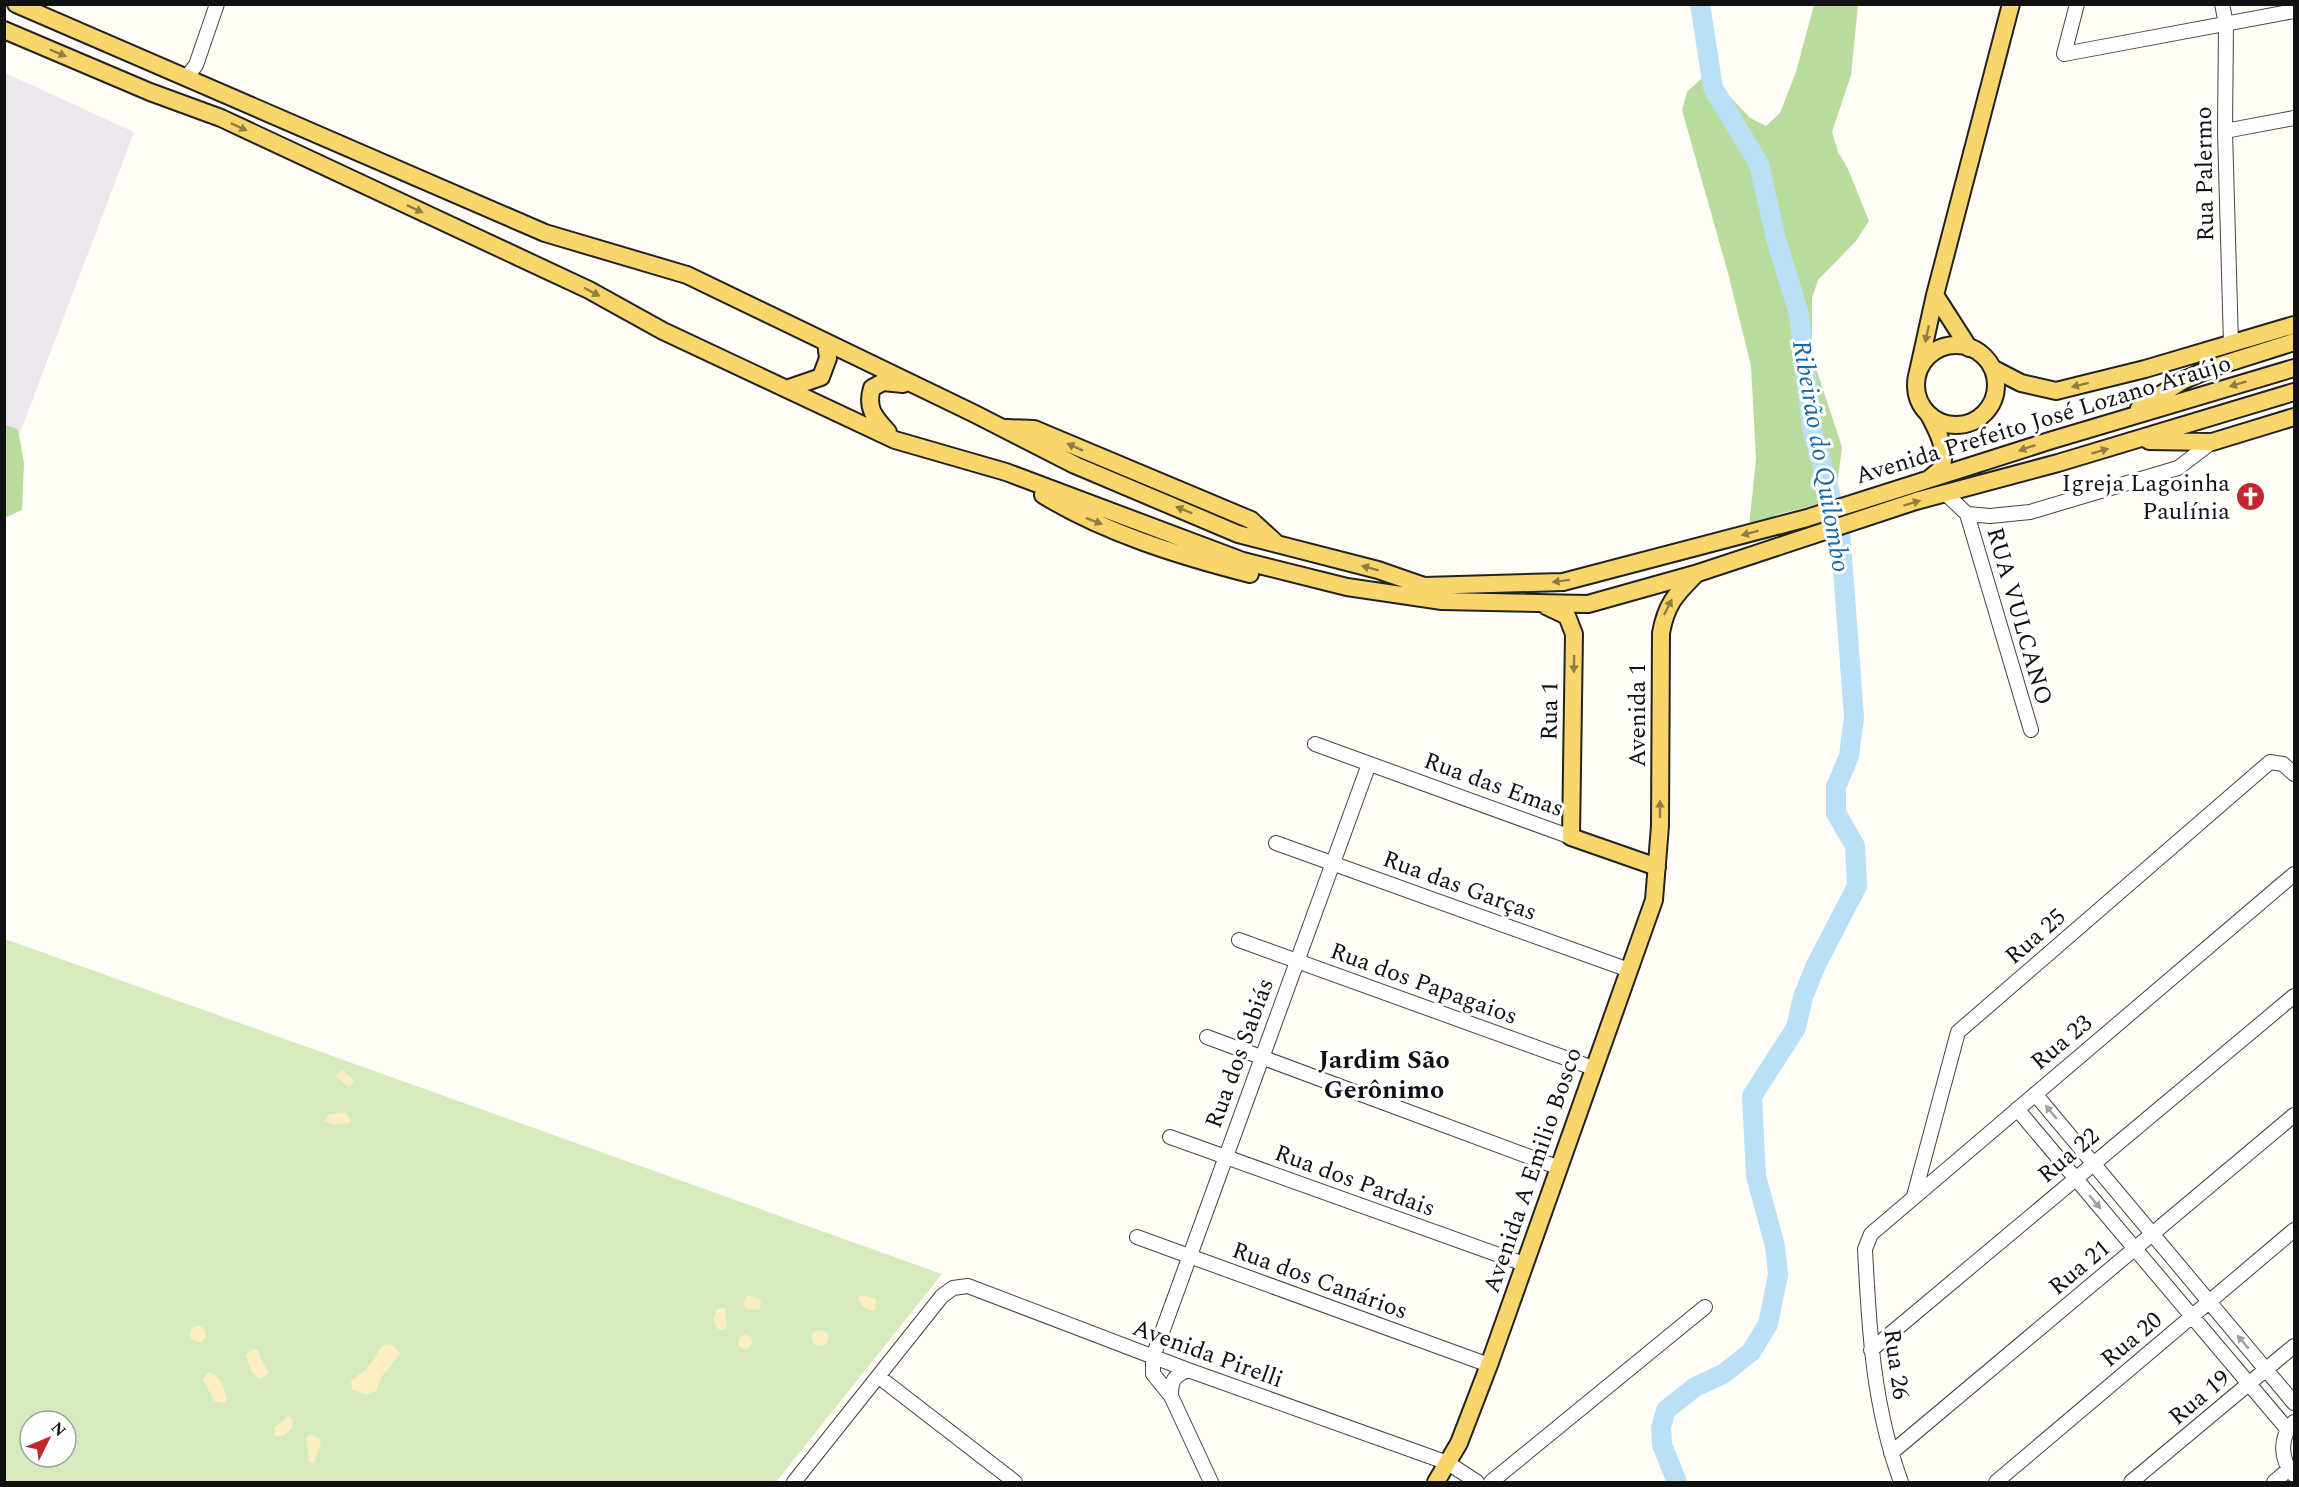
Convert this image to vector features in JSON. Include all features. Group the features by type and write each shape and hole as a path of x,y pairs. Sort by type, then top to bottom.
{"main road":[{"name":"Avenida Prefeito José Lozano Araújo","path":"16,4 545,233 687,274 1075,465 1238,534 1378,570 1424,586 1563,582 1807,518 2122,419 2295,368"},
{"path":"1928,480 1941,469 1943,450 1940,436 1918,393 1918,372 1935,295 2011,4"},
{"name":"Avenida Prefeito José Lozano Araújo","path":"4,30 150,92 221,118 589,290 663,331 789,388 895,440 1006,472 1243,561 1347,587 1442,601 1588,604 1695,574 1916,501 2133,441 2295,392"},
{"path":"1935,295 1969,348"},
{"path":"1992,368 2021,383 2056,391 2295,325"},
{"path":"789,388 821,377 828,358 826,342"},
{"path":"2122,419 2184,380 2215,367 2295,342"},
{"path":"1918,372 1930,355 1939,350 1959,346 1969,348 1986,359 1996,378 1994,399 1983,416 1974,421 1954,425 1934,418 1927,412"},
{"path":"895,440 873,417 868,401 872,388 883,382 910,384"},
{"path":"2133,441 2212,442 2295,417"},
{"name":"Avenida 1","path":"1657,867 1660,826 1661,633 1664,614 1674,597 1695,574"},
{"name":"Rua 1","path":"1541,603 1567,616 1575,634 1571,837"},
{"name":"Rua das Emas","path":"1571,837 1657,867"},
{"name":"Avenida A Emilio Bosco","path":"1436,1482 1459,1443 1489,1365 1557,1167 1654,900 1657,867"}],"street":[{"path":"186,78 196,65 217,4"},
{"path":"2077,4 2064,54 2295,11"},
{"name":"Rua Palermo","path":"2223,4 2226,24 2225,131 2231,344"},
{"path":"2225,131 2295,118"},
{"path":"1946,494 1967,514 1990,516 2041,508 2178,468 2212,442"},
{"name":"RUA VULCANO","path":"1967,514 2031,730"},
{"name":"Rua das Emas","path":"1315,744 1571,837"},
{"name":"Rua 25","path":"1914,1196 1959,1032 2270,762 2283,764 2295,774"},
{"name":"Rua dos Sabiás","path":"1153,1357 1369,764"},
{"name":"Rua das Garças","path":"1276,843 1629,970"},
{"name":"Rua 23","path":"1865,1250 1871,1234 1914,1196 2295,874"},
{"name":"Rua dos Papagaios","path":"1239,940 1593,1068"},
{"name":"Rua 22","path":"1871,1350 2295,996"},
{"path":"1207,1037 1557,1167"},
{"path":"2035,1094 2295,1403"},
{"path":"2017,1109 2249,1384 2291,1426 2283,1449 2292,1472 2274,1482"},
{"name":"Rua 21","path":"1891,1453 2295,1115"},
{"name":"Rua dos Pardais","path":"1170,1137 1524,1264"},
{"name":"Rua 20","path":"1996,1482 2295,1230"},
{"name":"Rua dos Canários","path":"1137,1237 1489,1365"},
{"name":"Rua 26","path":"1865,1250 1871,1350 1881,1417 1901,1482"},
{"name":"Avenida Pirelli","path":"879,1377 942,1296 953,1288 975,1287 1188,1371 1448,1463 1477,1482"},
{"path":"1491,1482 1705,1306"},
{"name":"Rua 19","path":"2131,1482 2295,1346"},
{"path":"1153,1357 1153,1374 1171,1396 1211,1482"},
{"path":"1171,1396 1171,1382 1176,1375 1188,1371"},
{"path":"794,1482 879,1377 1015,1482"}],"shaded area":[{"path":"5,73 134,132 5,472"}],"green space":[{"path":"1814,5 1858,5 1851,75 1832,132 1838,152 1848,169 1869,221 1856,241 1818,280 1812,298 1812,356 1842,447 1837,486 1830,501 1776,515 1748,536 1756,459 1751,366 1728,273 1682,110 1687,92 1701,79 1719,85 1750,118 1766,126 1780,113 1796,72"},
{"path":"5,425 18,429 24,464 22,510 4,518"},
{"path":"5,939 942,1274 776,1482 5,1482"}],"sand":[{"path":"342,1070 354,1080 350,1088 335,1076"},
{"path":"345,1112 351,1120 348,1123 333,1125 324,1121 329,1114"},
{"path":"861,1295 876,1299 875,1309 870,1311 862,1306 857,1298"},
{"path":"747,1296 761,1300 760,1310 747,1309 743,1305"},
{"path":"720,1308 725,1309 727,1328 723,1330 718,1329 713,1320 716,1311"},
{"path":"198,1326 206,1334 198,1342 190,1334"},
{"path":"820,1330 826,1332 828,1338 826,1344 820,1346 814,1344 812,1338 814,1332"},
{"path":"745,1335 750,1337 752,1342 750,1347 745,1349 740,1347 738,1342 740,1337"},
{"path":"383,1345 394,1346 400,1354 382,1376 376,1391 367,1394 352,1390 351,1381 367,1368"},
{"path":"254,1349 258,1350 269,1373 260,1379 250,1369 246,1355"},
{"path":"209,1372 221,1383 227,1400 224,1403 214,1401 203,1379"},
{"path":"288,1416 293,1419 292,1428 284,1435 275,1437 274,1428"},
{"path":"310,1434 319,1438 321,1445 314,1463 309,1462 306,1438"}],"waterway":[{"name":"Ribeirão do Quilombo","path":"1677,1482 1662,1445 1661,1427 1666,1410 1695,1387 1723,1374 1751,1352 1768,1324 1778,1275 1775,1246 1756,1176 1752,1096 1796,1028 1803,997 1816,965 1857,886 1855,846 1836,813 1836,787 1849,756 1854,717 1840,530 1812,429 1799,314 1776,239 1759,164 1713,88 1700,4"}],"place":[{"name":"Igreja Lagoinha Paulínia","path":"2251,497"}],"district":[{"name":"Jardim São Gerônimo","path":"1384,1074"}]}
